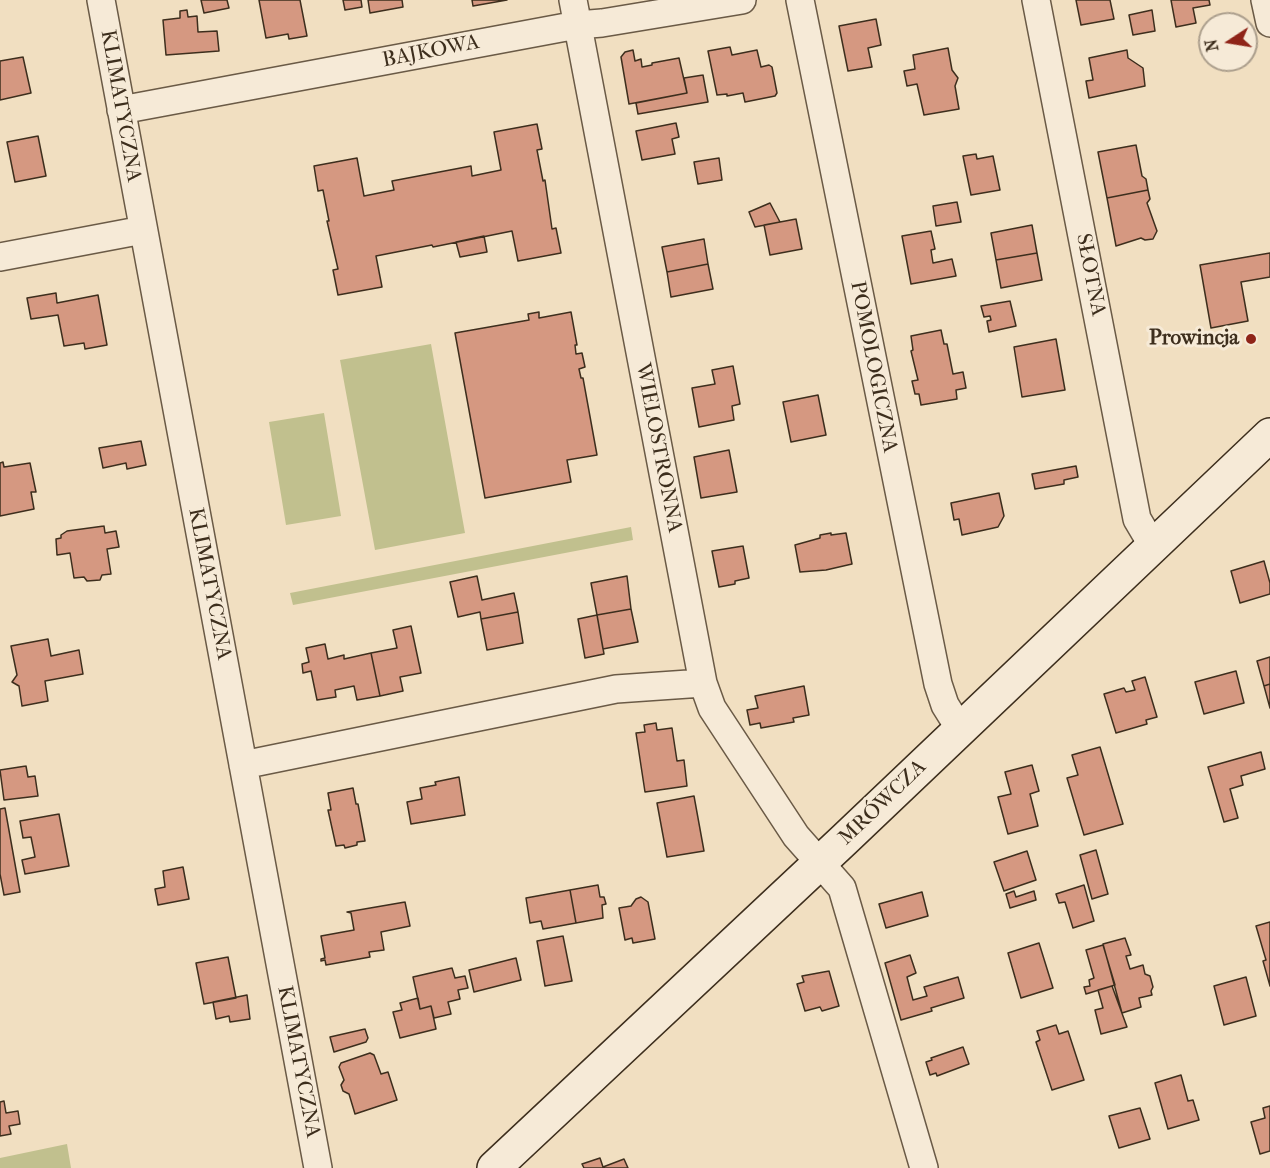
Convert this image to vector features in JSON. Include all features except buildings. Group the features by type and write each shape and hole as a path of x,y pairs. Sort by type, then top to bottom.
{"street":[{"name":"KLIMATYCZNA","path":"101,0 318,1168"},
{"name":"BAJKOWA","path":"121,110 575,12 602,23 741,0"},
{"name":"POMOLOGICZNA","path":"800,0 938,684 945,705 960,729"},
{"name":"SŁOTNA","path":"1036,0 1137,519 1153,546"},
{"path":"1265,0 1270,23"},
{"name":"WIELOSTRONNA","path":"575,12 703,683 712,708 733,742 796,836 819,864 836,880 844,895 924,1168"},
{"path":"0,256 143,230"},
{"name":"MRÓWCZA","path":"494,1168 819,864 1153,546 1268,443"},
{"path":"243,765 616,689 703,683"}],"shaded area":[{"path":"431,344 465,533 375,550 340,360"},
{"path":"324,413 341,516 286,525 269,422"},
{"path":"631,527 633,540 293,605 290,593"},
{"path":"67,1144 71,1168 0,1168 0,1158"}],"place":[{"name":"Prowincja","path":"1251,339"}]}
